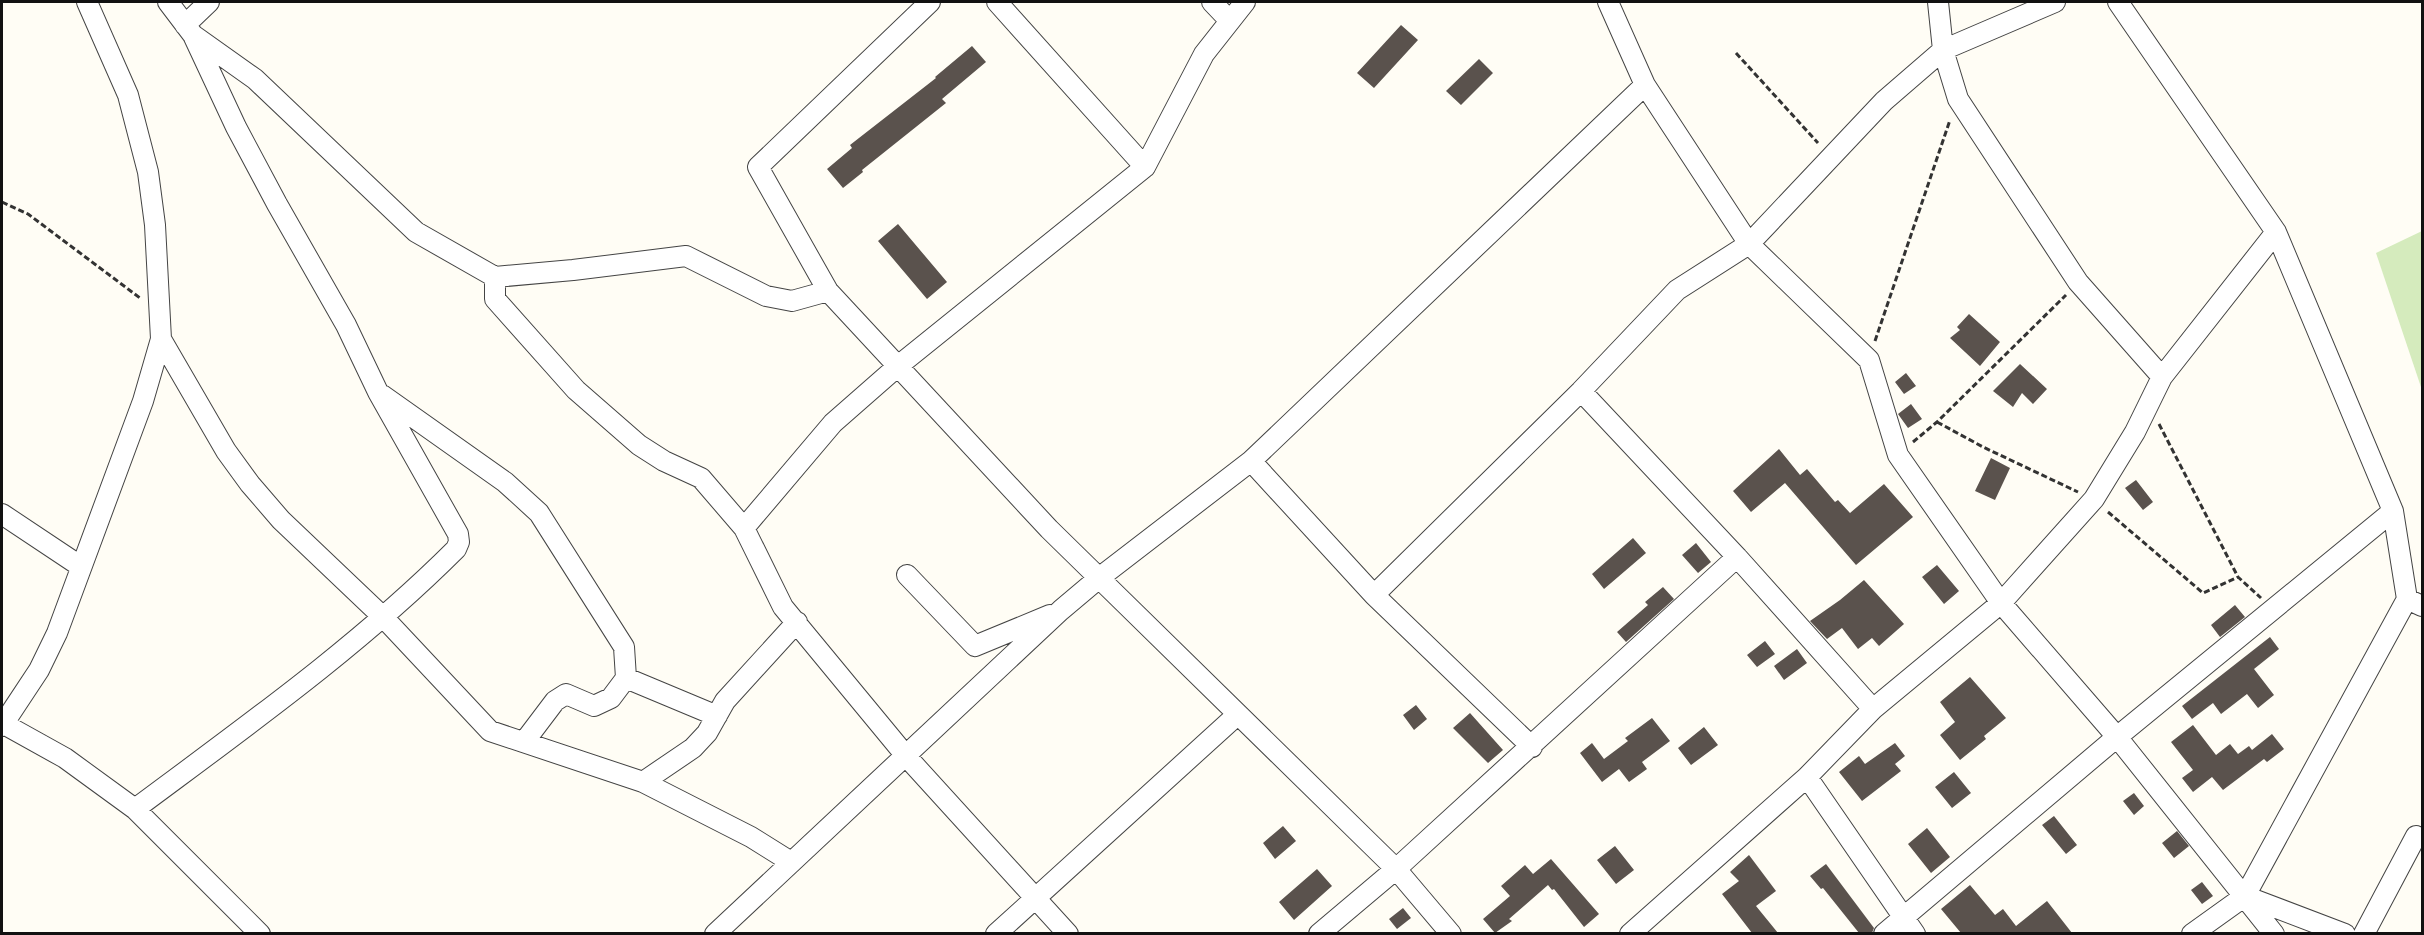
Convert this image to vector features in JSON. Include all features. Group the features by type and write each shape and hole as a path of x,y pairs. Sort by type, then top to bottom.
{"street":[{"path":"87,2 128,95 148,172 155,225 161,339 143,401 57,633 39,670 2,724 65,758 135,809 260,933"},
{"path":"135,809 384,618 422,584 456,549 459,542 458,534 378,392 346,325 236,127 189,30 168,2"},
{"path":"189,30 209,2"},
{"path":"930,2 758,167 828,291 1049,529 1396,869 1451,933"},
{"path":"997,2 1145,167"},
{"path":"1212,2 1230,21"},
{"path":"744,528 833,423 898,366 1145,167 1204,54 1245,2"},
{"path":"1608,2 1645,85 1749,244 1869,360 1898,455 2001,603 2117,737 2274,933"},
{"path":"1938,2 1943,50 1958,99 2078,282 2162,377"},
{"path":"1374,595 1581,391 1677,290 1749,244 1884,101 1943,50 2055,2"},
{"path":"2118,2 2276,231 2393,511 2415,603 2245,896 2192,933"},
{"path":"189,30 255,79 416,232 495,277 686,256 766,296 792,301 828,291"},
{"path":"715,933 1061,610 1251,461 1645,85"},
{"path":"1630,933 1807,777 1873,709 2001,603 2094,499 2135,432 2162,377 2276,231"},
{"path":"495,277 495,299 576,390 639,445 664,461 702,478 744,528 783,607 906,756 1068,933"},
{"path":"161,339 226,451 250,484 281,520 384,618 490,731 643,782 752,837 791,862"},
{"path":"1581,391 1737,557 1873,709"},
{"path":"378,392 505,482 539,513 624,648 626,678 611,698 594,706 566,694 555,701 524,742"},
{"path":"1251,461 1374,595 1532,747"},
{"path":"1884,933 2117,737 2393,511"},
{"path":"2,514 80,566"},
{"path":"1319,933 1396,869 1532,747 1737,557"},
{"path":"907,575 975,646 1061,610"},
{"path":"643,782 693,748 707,733 725,701 797,622"},
{"path":"626,678 717,716"},
{"path":"996,933 1237,715"},
{"path":"1807,777 1915,933"},
{"path":"2364,933 2416,836"},
{"path":"2245,896 2345,933"}],"path":[{"path":"1736,53 1830,156"},
{"path":"1869,360 1958,99"},
{"path":"2,202 28,214 160,313"},
{"path":"1898,455 1937,422 2078,282"},
{"path":"2149,403 2238,577 2273,608"}],"green space":[{"path":"2422,231 2422,390 2376,253"}],"building":[{"path":"1401,25 1418,40 1374,88 1357,73"},
{"path":"972,46 986,62 942,99 946,103 843,188 827,169 852,148 850,145 936,78"},
{"path":"1479,59 1493,73 1461,105 1446,91"},
{"path":"898,224 947,282 927,299 878,241"},
{"path":"1969,314 2000,342 1980,366 1950,338 1960,330 1957,327"},
{"path":"2020,364 2047,389 2033,404 2022,393 2013,407 1993,391"},
{"path":"1906,373 1916,386 1904,394 1895,382"},
{"path":"1911,404 1922,419 1908,428 1898,414"},
{"path":"1779,449 1800,475 1807,469 1835,502 1838,500 1850,513 1884,484 1913,517 1856,565 1785,483 1751,512 1733,491"},
{"path":"1991,458 2010,468 1995,500 1975,491"},
{"path":"2136,480 2153,502 2143,510 2125,488"},
{"path":"1633,538 1646,553 1604,589 1592,574"},
{"path":"1696,543 1711,562 1698,573 1682,555"},
{"path":"1937,565 1959,591 1944,604 1922,577"},
{"path":"1864,580 1904,624 1879,646 1872,638 1858,649 1842,628 1827,639 1810,621"},
{"path":"1663,587 1674,599 1626,642 1617,632 1648,605 1645,602"},
{"path":"2235,605 2245,617 2220,637 2211,625"},
{"path":"2270,637 2279,649 2254,669 2274,695 2258,708 2247,694 2221,714 2213,703 2192,719 2182,706"},
{"path":"1765,641 1775,654 1757,667 1747,655"},
{"path":"1797,649 1807,663 1784,680 1774,666"},
{"path":"1970,677 2006,718 1984,736 1986,739 1960,760 1940,735 1955,722 1940,702"},
{"path":"1416,705 1427,719 1414,730 1403,715"},
{"path":"1470,713 1503,750 1488,763 1453,728"},
{"path":"1652,718 1670,741 1642,762 1647,769 1629,782 1619,769 1602,782 1580,753 1592,743 1604,759 1628,741 1625,738"},
{"path":"2193,725 2216,755 2230,744 2238,754 2249,746 2252,750 2272,734 2284,749 2267,762 2264,759 2223,790 2212,777 2193,792 2182,778 2193,770 2171,742"},
{"path":"1704,727 1718,745 1691,765 1678,748"},
{"path":"1895,743 1905,756 1895,764 1901,771 1862,801 1839,772 1859,756 1865,764"},
{"path":"1954,772 1971,793 1952,808 1935,787"},
{"path":"2134,793 2144,806 2134,815 2123,801"},
{"path":"2054,816 2077,845 2066,854 2042,825"},
{"path":"1283,826 1296,841 1275,859 1263,843"},
{"path":"1927,828 1950,857 1931,873 1908,844"},
{"path":"2177,831 2189,846 2174,858 2162,843"},
{"path":"1615,846 1634,870 1616,884 1597,860"},
{"path":"1749,855 1776,891 1756,906 1778,933 1752,933 1722,894 1739,881 1730,872"},
{"path":"1551,859 1599,914 1584,927 1554,889 1552,890 1548,885 1509,919 1512,921 1495,933 1483,919 1510,896 1501,886 1525,865 1533,874"},
{"path":"1826,864 1874,928 1872,933 1859,933 1823,888 1821,889 1810,876"},
{"path":"1317,869 1332,886 1294,920 1279,902"},
{"path":"2202,882 2213,896 2202,904 2191,890"},
{"path":"1970,885 1995,915 2003,909 2016,926 2047,901 2072,933 1961,933 1941,909"},
{"path":"1403,908 1411,918 1397,929 1389,919"}]}
